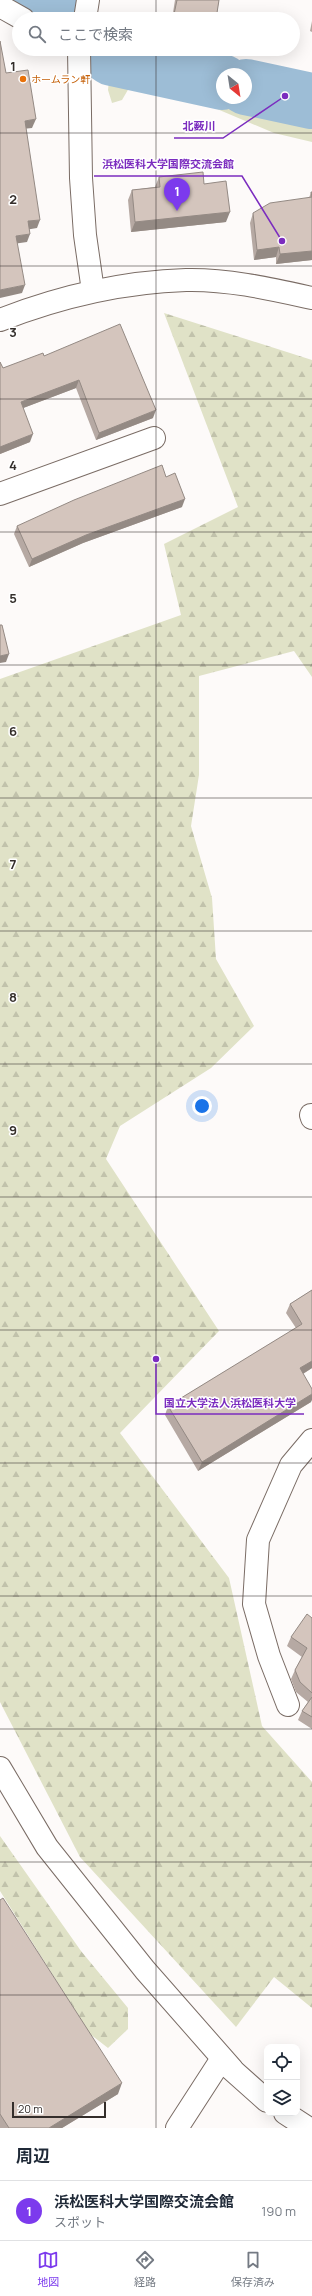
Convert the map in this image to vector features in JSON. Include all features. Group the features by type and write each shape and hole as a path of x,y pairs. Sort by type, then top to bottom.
{"street":[{"path":"86,12 88,0"},
{"path":"0,6 12,13"},
{"path":"78,56 81,178 85,235 93,291"},
{"path":"0,320 31,308 93,291 148,283 187,280 227,282 312,298"},
{"path":"0,494 154,438"},
{"path":"288,1705 269,1656 254,1604 258,1540 291,1465 312,1440"},
{"path":"0,1768 47,1848 145,1970 232,2069 220,2060"},
{"path":"220,2060 264,2098"},
{"path":"177,2128 220,2060"},
{"path":"290,2116 308,2128"}],"green space":[{"path":"110,71 117,71 216,93 216,104 252,104 252,101 312,114 312,142 274,133 210,106 129,88 122,100 112,103 108,90"},
{"path":"164,313 312,360 312,677 294,651 199,676 199,775 191,826 212,898 216,959 254,1026 211,1068 120,1126 106,1159 219,1331 120,1433 229,1578 262,1726 312,1782 312,2008 274,1977 236,2027 80,1857 0,1702 0,679 181,615 164,544 238,507"},
{"path":"0,1836 81,1951 128,2008 128,2029 108,2048 90,2034 0,1891"}],"building":[{"path":"177,0 219,0 217,12 174,12"},
{"path":"0,41 6,73 28,70 36,119 25,121 40,220 28,221 30,234 16,236 25,285 0,290"},
{"path":"203,172 204,184 226,181 230,212 135,222 132,190 160,187 159,177"},
{"path":"312,197 312,251 280,254 279,247 257,250 253,213 270,203"},
{"path":"120,324 156,410 99,433 79,380 21,402 33,434 0,447 0,362 3,368 43,353 44,356"},
{"path":"162,465 166,477 175,473 185,499 86,535 32,559 17,526 74,500"},
{"path":"0,625 2,625 9,654 0,656"},
{"path":"312,1290 312,1361 300,1368 312,1389 312,1394 202,1462 168,1406 302,1324 290,1304"},
{"path":"307,1614 312,1618 312,1693 300,1682 295,1670 307,1648 291,1637"},
{"path":"312,1697 312,1717 302,1711"},
{"path":"3,1898 122,2083 49,2128 9,2128 0,2114 0,1900"}],"waterway":[{"path":"27,0 47,12"},
{"path":"109,56 112,58 216,81"},
{"path":"252,88 312,101"}],"place":[{"name":"ホームラン軒","path":"23,79"},
{"name":"北薮川","path":"285,96"},
{"name":"浜松医科大学国際交流会館","path":"177,211"},
{"name":"浜松医科大学国際交流会館","path":"282,241"},
{"name":"国立大学法人浜松医科大学","path":"156,1359"}]}
